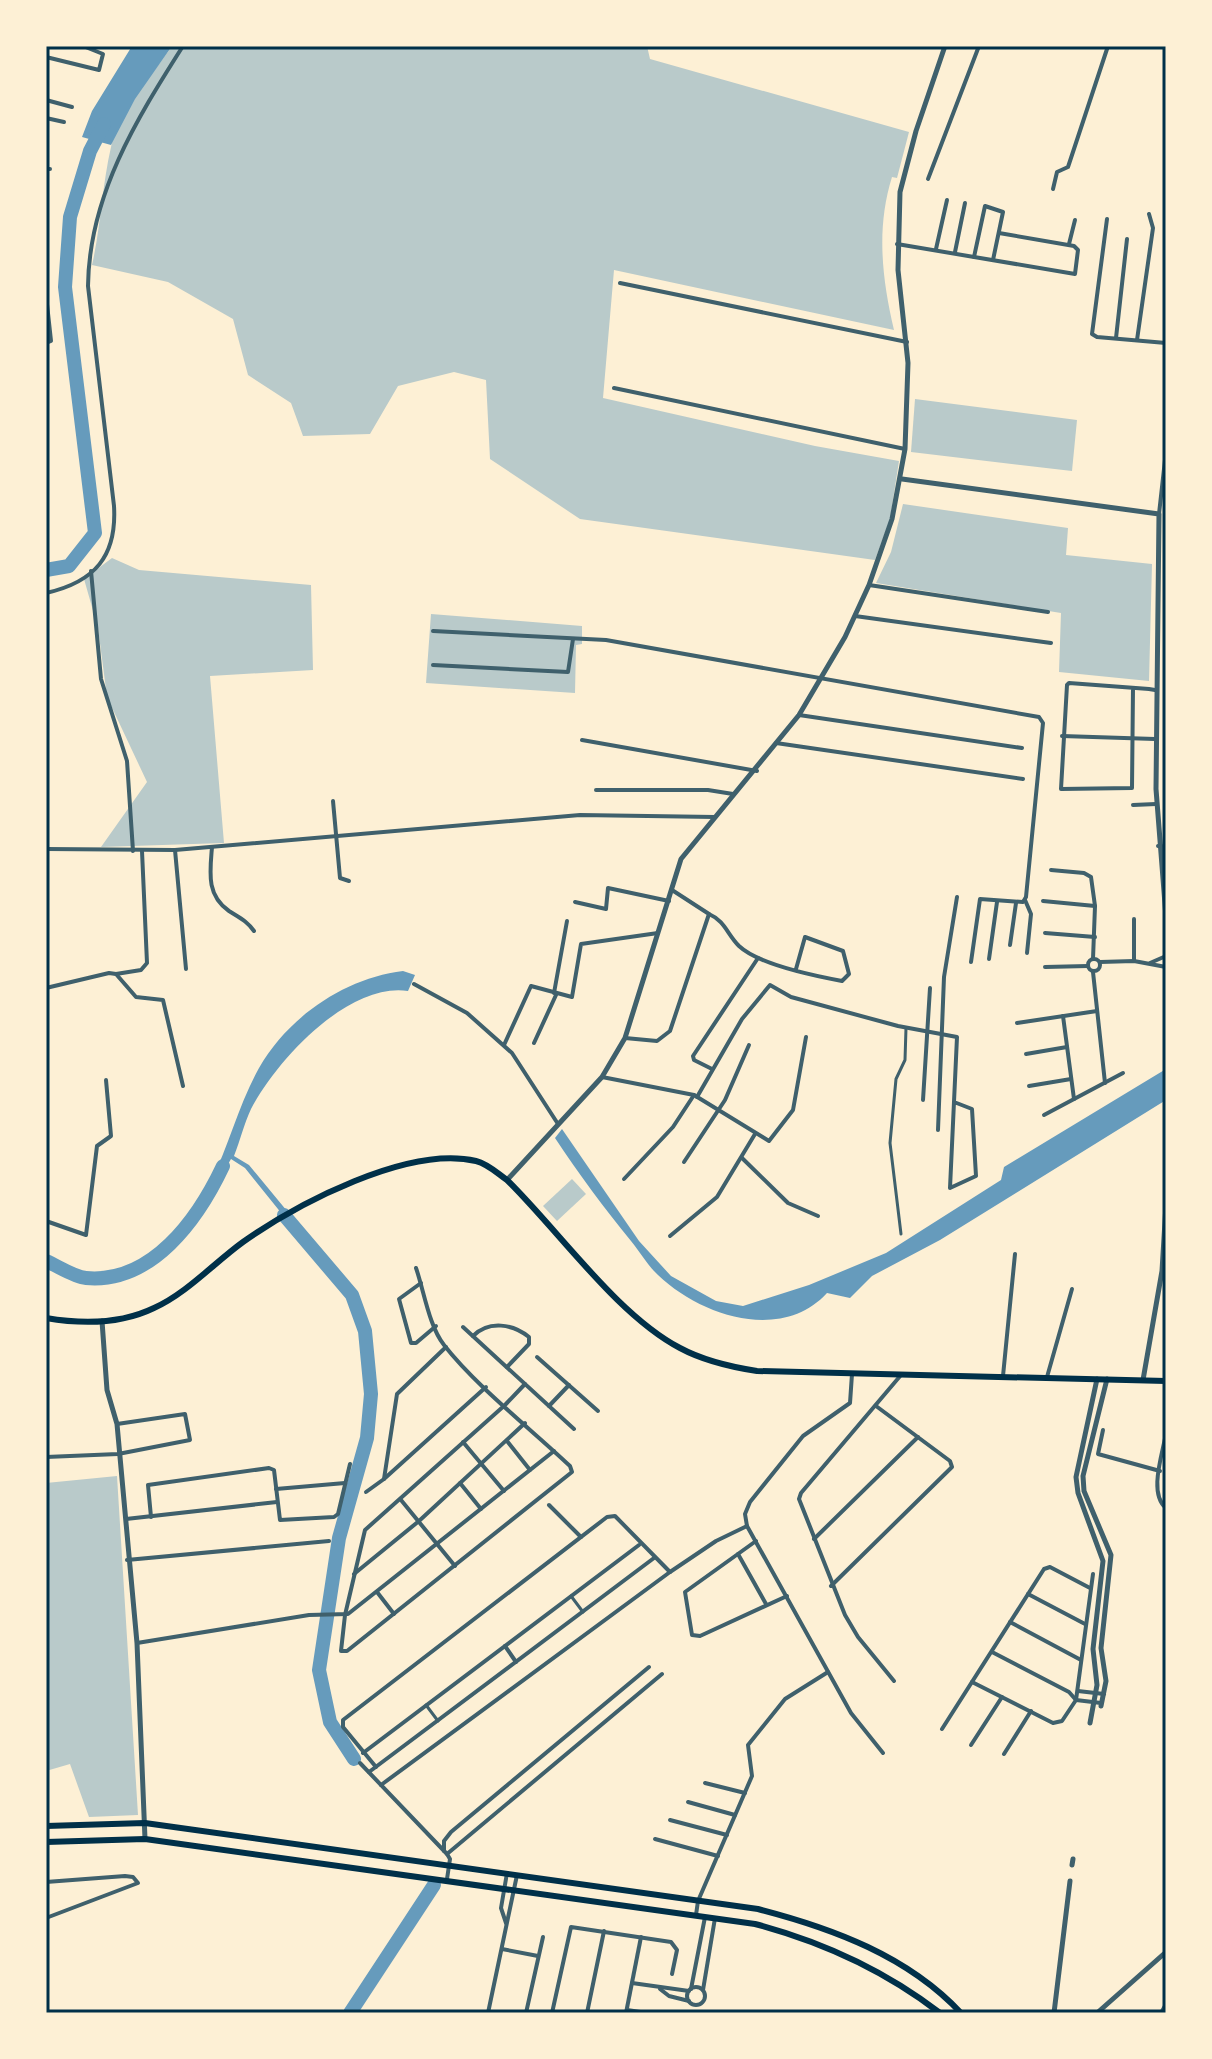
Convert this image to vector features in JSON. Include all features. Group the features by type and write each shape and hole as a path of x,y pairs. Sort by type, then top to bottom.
{"main road":[{"path":"46,1318 102,1321 159,1305 283,1216 365,1177 403,1167 467,1160 486,1165 507,1180 648,1327 682,1349 729,1366 757,1371 1166,1381"},
{"path":"46,1826 145,1823 758,1909 845,1936 905,1967 961,2013"},
{"path":"46,1842 145,1839 705,1916 785,1932 840,1952 895,1980 940,2013"}],"street":[{"path":"46,57 99,70 103,54 83,46"},
{"path":"46,593 63,588 91,571 110,551 115,526 88,286 90,243 114,167 136,122 183,46"},
{"path":"507,1180 602,1077 625,1038 687,848 757,771 799,715 869,585 892,519 902,479 905,449 907,342 897,244 905,165 945,46"},
{"path":"928,179 979,46"},
{"path":"1053,189 1057,172 1068,167 1108,46"},
{"path":"46,100 72,107"},
{"path":"46,118 64,122"},
{"path":"936,249 947,200"},
{"path":"955,252 965,203"},
{"path":"974,257 983,207 1002,210 993,260"},
{"path":"1137,340 1153,228 1149,214"},
{"path":"1107,219 1092,334 1166,343"},
{"path":"1069,244 1075,220"},
{"path":"897,244 955,252 1074,276 1078,250 1069,244 999,233"},
{"path":"1116,338 1127,239"},
{"path":"620,283 907,342"},
{"path":"46,295 53,338 46,343"},
{"path":"614,388 905,449"},
{"path":"1166,451 1159,514 1163,531 1155,690 1156,817 1166,917"},
{"path":"902,479 1159,514"},
{"path":"91,571 101,679 127,761 133,851"},
{"path":"869,585 1048,612"},
{"path":"855,616 1051,643"},
{"path":"433,631 606,640 1039,717 1043,723 1025,900 1031,914 1027,953"},
{"path":"433,665 568,672 573,639"},
{"path":"1133,688 1132,788 1063,790 1062,736 1065,688 1069,683 1133,688 1155,690"},
{"path":"799,715 1022,748"},
{"path":"1062,736 1155,739"},
{"path":"582,740 757,771"},
{"path":"775,743 1023,779"},
{"path":"1156,789 1164,789"},
{"path":"596,790 708,790 735,795"},
{"path":"333,801 340,878 349,881"},
{"path":"1133,805 1156,804"},
{"path":"46,849 175,850 580,815 715,817"},
{"path":"1156,817 1166,818"},
{"path":"1158,846 1166,847"},
{"path":"212,847 211,888 222,906 247,921 254,931"},
{"path":"175,850 186,969"},
{"path":"46,988 96,974 141,970 147,963 142,851"},
{"path":"1051,870 1084,873 1091,877 1095,937 1093,959 1088,966"},
{"path":"575,902 606,909 608,888 669,901"},
{"path":"672,890 722,921 740,947 758,958 796,969 842,981 849,974 843,951 805,937 796,969"},
{"path":"938,1130 944,977 957,897"},
{"path":"971,962 980,899 1016,903 1025,900"},
{"path":"989,959 997,901"},
{"path":"1043,901 1095,906"},
{"path":"1010,945 1016,903"},
{"path":"625,1038 657,1041 670,1031 709,914"},
{"path":"1134,919 1134,961"},
{"path":"534,1043 555,994 567,921"},
{"path":"504,1045 529,988 535,985 569,998 574,994 581,944 658,933"},
{"path":"1045,933 1095,937"},
{"path":"1093,959 1100,962 1134,961 1165,968 1164,956 1150,963"},
{"path":"712,1069 694,1060 693,1056 758,958"},
{"path":"1093,972 1099,970 1100,962"},
{"path":"1045,967 1088,966"},
{"path":"1088,966 1093,972 1105,1083"},
{"path":"116,974 131,994 165,1003 183,1086"},
{"path":"414,984 467,1013 504,1045 559,1126"},
{"path":"624,1179 673,1127 742,1019 770,985 786,995 906,1028 957,1037 950,1188 976,1177 972,1109 954,1102"},
{"path":"923,1100 930,988"},
{"path":"1017,1023 1097,1011"},
{"path":"1063,1016 1074,1099"},
{"path":"901,1234 890,1143 896,1079 905,1060 906,1028"},
{"path":"602,1077 695,1096 769,1141 792,1112 806,1037"},
{"path":"684,1162 718,1110 749,1045"},
{"path":"1026,1054 1067,1047"},
{"path":"1044,1115 1123,1073"},
{"path":"1029,1086 1071,1079"},
{"path":"46,1221 86,1235 97,1146 111,1136 106,1080"},
{"path":"670,1236 717,1197 755,1134"},
{"path":"741,1158 788,1203 818,1216"},
{"path":"1143,1380 1162,1271 1166,1205"},
{"path":"1003,1376 1015,1254"},
{"path":"416,1268 446,1347 486,1387 505,1405 525,1423 570,1466 571,1475 347,1651 341,1651 339,1643 365,1530 505,1405 525,1384"},
{"path":"421,1283 399,1299 411,1343 416,1343 436,1326"},
{"path":"1047,1377 1072,1289"},
{"path":"102,1321 107,1390 117,1424 123,1520 137,1643 145,1839"},
{"path":"473,1336 486,1326 512,1326 529,1337 529,1344 507,1367"},
{"path":"463,1327 574,1429"},
{"path":"384,1479 397,1394 446,1347"},
{"path":"537,1357 598,1411"},
{"path":"852,1374 850,1403 803,1436 750,1502 745,1514 747,1526 851,1713 883,1753"},
{"path":"894,1681 858,1637 831,1586 801,1507 801,1493 901,1375"},
{"path":"1090,1723 1099,1704 1100,1693 1093,1649 1103,1561 1078,1493 1076,1477 1097,1379"},
{"path":"1100,1693 1106,1681 1101,1648 1111,1555 1086,1497 1083,1476 1107,1379"},
{"path":"549,1406 569,1385"},
{"path":"366,1492 486,1387"},
{"path":"831,1586 951,1469 950,1461 876,1406"},
{"path":"46,1457 118,1454 186,1442 190,1437 185,1414 117,1424"},
{"path":"354,1574 360,1573 419,1521 525,1423"},
{"path":"1103,1430 1098,1454 1160,1471"},
{"path":"1166,1433 1158,1491 1166,1508"},
{"path":"814,1539 918,1437"},
{"path":"507,1441 530,1470"},
{"path":"463,1442 504,1491"},
{"path":"137,1643 318,1615 345,1615 554,1451"},
{"path":"151,1517 147,1487 151,1484 269,1468 274,1470 280,1520 334,1517 338,1514 350,1464"},
{"path":"276,1489 346,1483"},
{"path":"460,1483 481,1509"},
{"path":"400,1499 455,1566"},
{"path":"123,1520 277,1502"},
{"path":"549,1505 581,1537"},
{"path":"445,1853 381,1785 363,1753 343,1727 343,1720 607,1517 615,1516 639,1545 670,1572"},
{"path":"381,1785 670,1572 716,1541 747,1526"},
{"path":"127,1560 329,1541"},
{"path":"756,1541 685,1592 694,1637 787,1596"},
{"path":"363,1753 639,1545"},
{"path":"737,1553 766,1604"},
{"path":"373,1769 654,1558"},
{"path":"942,1729 1047,1567 1090,1588"},
{"path":"972,1682 1058,1723 1076,1700 1093,1574"},
{"path":"377,1592 394,1614"},
{"path":"1028,1594 1085,1624"},
{"path":"571,1596 583,1612"},
{"path":"1010,1622 1081,1660"},
{"path":"505,1646 516,1662"},
{"path":"992,1652 1069,1692 1076,1700 1099,1704"},
{"path":"447,1879 450,1865 444,1841 451,1832 649,1667"},
{"path":"696,1915 698,1901 752,1776 748,1745 785,1699 828,1672"},
{"path":"445,1853 662,1674"},
{"path":"1069,1692 1100,1693"},
{"path":"971,1745 1002,1697"},
{"path":"426,1705 438,1721"},
{"path":"1004,1754 1031,1711"},
{"path":"360,1763 373,1769"},
{"path":"705,1783 745,1793"},
{"path":"688,1802 735,1815"},
{"path":"670,1820 727,1835"},
{"path":"655,1839 718,1856"},
{"path":"507,1873 502,1902 507,1925"},
{"path":"488,2013 517,1875"},
{"path":"46,1882 125,1876 133,1877 138,1883 48,1917 46,1910"},
{"path":"1054,2013 1070,1881"},
{"path":"502,1902 511,1903"},
{"path":"689,2001 705,1916"},
{"path":"695,2005 703,2002 715,1918"},
{"path":"552,2013 571,1927 675,1945 672,1974"},
{"path":"587,2013 604,1931"},
{"path":"526,2013 543,1937"},
{"path":"641,1937 627,2011 647,2013"},
{"path":"502,1949 538,1956"},
{"path":"1097,2013 1166,1952"},
{"path":"632,1983 660,1989 703,1990"},
{"path":"660,1989 669,1996 695,2005"},
{"path":"1161,2013 1166,2004"},
{"path":"693,2013 695,2005"}],"shaded area":[{"path":"172,46 647,46 650,59 909,132 897,178 892,177 882,234 886,292 894,330 614,270 603,398 815,446 899,461 890,519 875,560 580,519 490,459 486,380 454,372 398,386 370,434 303,436 291,403 248,375 233,319 168,282 92,265 115,134 128,108"},
{"path":"915,399 1077,420 1072,471 911,452"},
{"path":"903,504 1068,528 1066,555 1152,564 1149,681 1059,672 1061,613 876,583 891,552"},
{"path":"112,558 139,570 311,585 313,670 210,676 224,843 101,847 147,782 107,697 98,628 84,579"},
{"path":"431,614 582,626 582,644 576,645 575,693 426,683"},
{"path":"572,1179 586,1194 557,1221 543,1206"},
{"path":"117,1476 138,1815 89,1817 70,1764 46,1771 46,1483"}],"water":[{"path":"132,46 172,46 135,99 111,145 82,137 92,111"},
{"path":"403,971 415,975 408,991 385,992 362,999 316,1029 278,1069 251,1109 234,1156 249,1165 287,1211 282,1214 245,1168 231,1159 216,1185 211,1182 259,1068 286,1032 320,1003 340,991 381,975"},
{"path":"1166,1069 1166,1100 940,1240 872,1276 850,1298 827,1293 809,1308 788,1317 765,1320 719,1312 676,1290 658,1275 555,1138 562,1129 639,1241 671,1276 716,1301 743,1306 809,1285 886,1253 1001,1180 1004,1167"}],"waterway":[{"path":"46,570 69,566 95,533 65,287 70,217 90,151 104,124"},
{"path":"46,1261 86,1278 110,1277 132,1270 152,1259 186,1226 223,1166"},
{"path":"284,1215 352,1295 365,1331 371,1394 367,1438 339,1538 319,1670 330,1722 354,1759"},
{"path":"350,2013 434,1885"}]}
